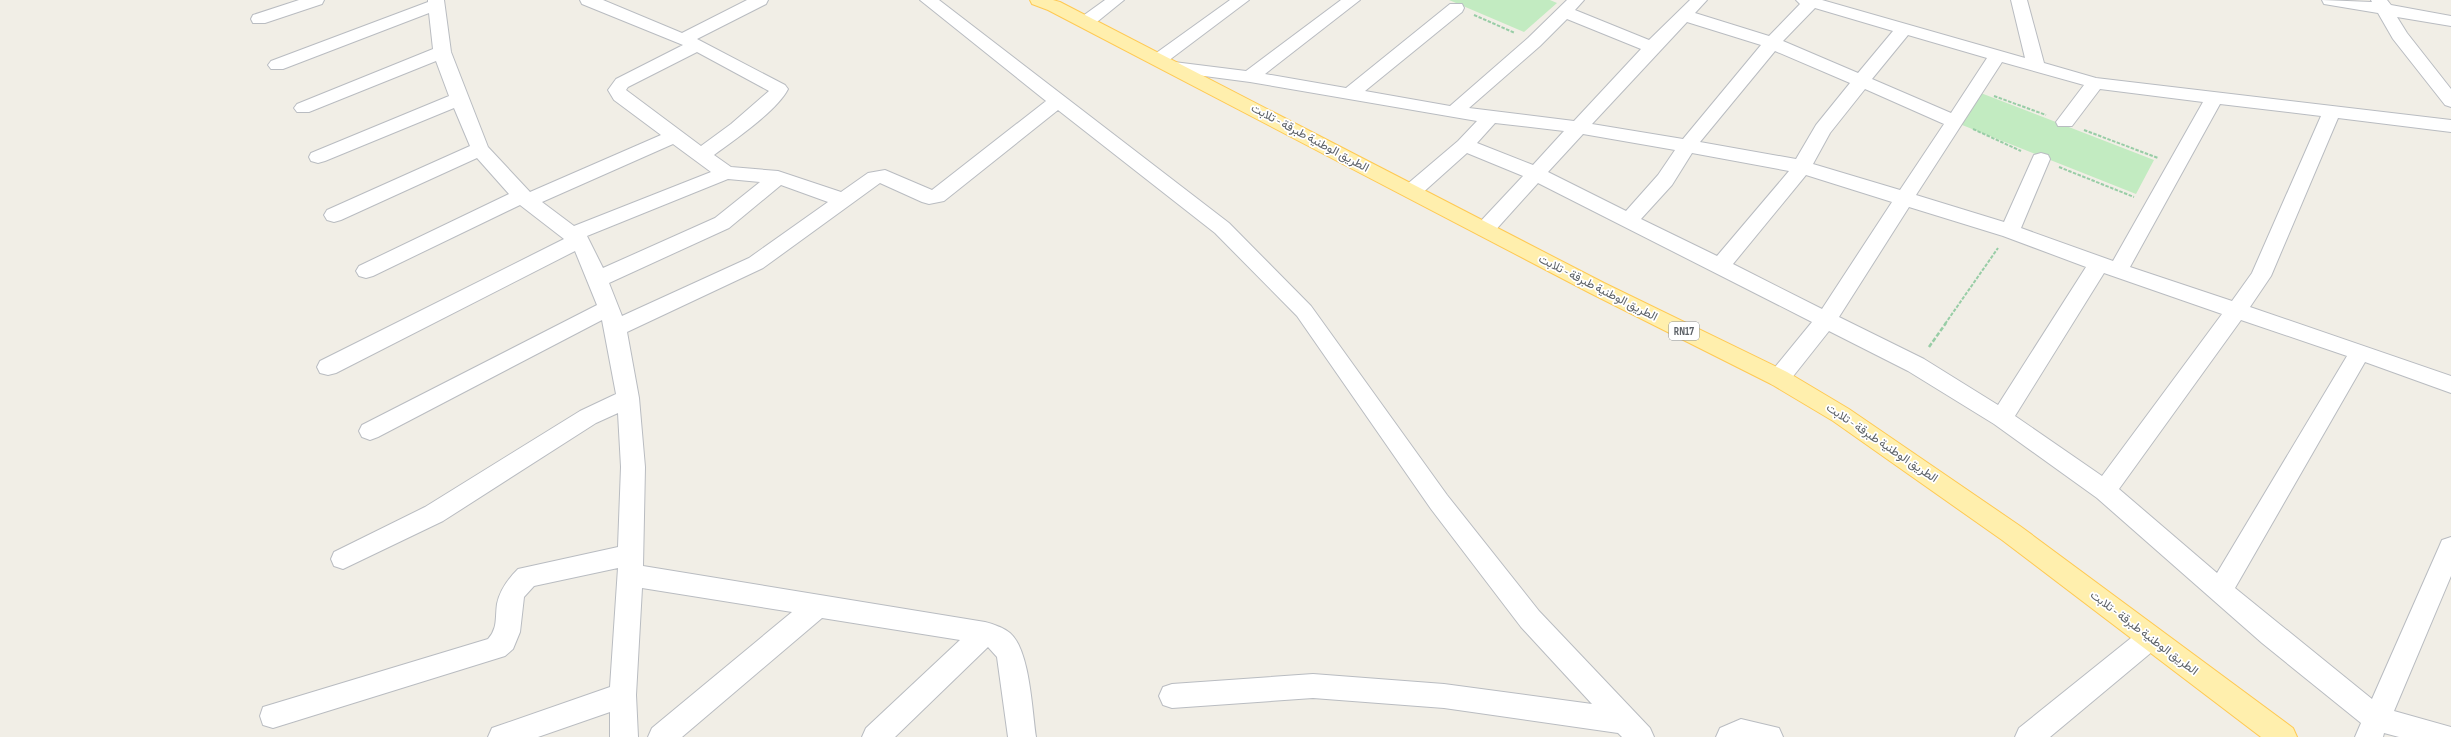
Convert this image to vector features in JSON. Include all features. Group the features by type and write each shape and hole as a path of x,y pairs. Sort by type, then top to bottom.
{"main road":[{"name":"الطريق الوطنية طبرقة - تلابت","path":"1038,0 1086,22 1166,63 1597,288 1779,378 1841,415 1906,458 2283,737"}],"street":[{"path":"258,19 316,0"},
{"path":"588,0 690,42 779,88 777,93 738,128 702,154"},
{"path":"726,172 620,96 617,90 622,83 760,0"},
{"path":"928,0 1222,228 1304,311 1443,509 1530,619 1632,729"},
{"path":"1086,22 1116,0"},
{"path":"1166,63 1241,0"},
{"path":"1250,77 1352,0"},
{"path":"1485,229 1577,127 1652,47 1699,0"},
{"path":"2019,0 2037,68"},
{"path":"2330,0 2383,5 2451,21"},
{"path":"1629,220 1665,180 1687,146 1808,1 1903,30 2095,83 2214,99 2332,111 2451,126"},
{"path":"278,65 436,2 442,52 459,99 480,149 526,198 576,237 598,279 616,328 628,398 633,468 630,565 623,695 624,737"},
{"path":"2383,5 2399,35 2451,101"},
{"path":"1454,112 1534,42 1570,6 1652,47"},
{"path":"1351,94 1456,8"},
{"path":"1683,15 1772,43 1954,121"},
{"path":"1719,267 1802,167 1809,150 1823,129 1903,30"},
{"path":"303,108 442,52"},
{"path":"1779,378 1825,321 1907,198 1954,121 1997,56"},
{"path":"1166,63 1454,112 1577,127 1802,167 1907,198 2010,231 2235,312 2360,352 2451,385"},
{"path":"2065,122 2095,83"},
{"path":"318,157 459,99"},
{"path":"2002,418 2108,267 2214,99"},
{"path":"616,328 719,282 756,263 880,175 929,197 937,196 1058,101"},
{"path":"2106,490 2260,276 2332,111"},
{"path":"1412,191 1465,145 1491,116"},
{"path":"366,271 526,198 676,135"},
{"path":"1465,145 1536,174 1825,321 1916,365 2002,418 2106,490 2271,635 2372,728 2445,737"},
{"path":"334,215 480,149"},
{"path":"2010,231 2041,159"},
{"path":"328,367 576,237 726,172 778,177 843,200"},
{"path":"598,279 703,233 722,223 778,177"},
{"path":"370,431 608,308"},
{"path":"2220,590 2360,352"},
{"path":"343,559 434,514 588,417 628,398"},
{"path":"2372,728 2451,547"},
{"path":"273,716 496,648 504,642 507,635 511,595 516,585 527,577 630,565 819,605 985,633 1001,641 1010,653 1022,737"},
{"path":"662,737 819,605"},
{"path":"876,737 985,633"},
{"path":"2029,737 2150,638"},
{"path":"1172,696 1313,686 1444,696 1632,729"},
{"path":"502,737 623,695"},
{"path":"1730,737 1741,732 1769,737"}],"path":[{"path":"1456,8 1534,42"},
{"path":"1916,365 2010,231"}],"green space":[{"path":"1449,0 1550,0 1557,3 1524,32"},
{"path":"1973,90 2154,160 2136,194 1952,121"}]}
